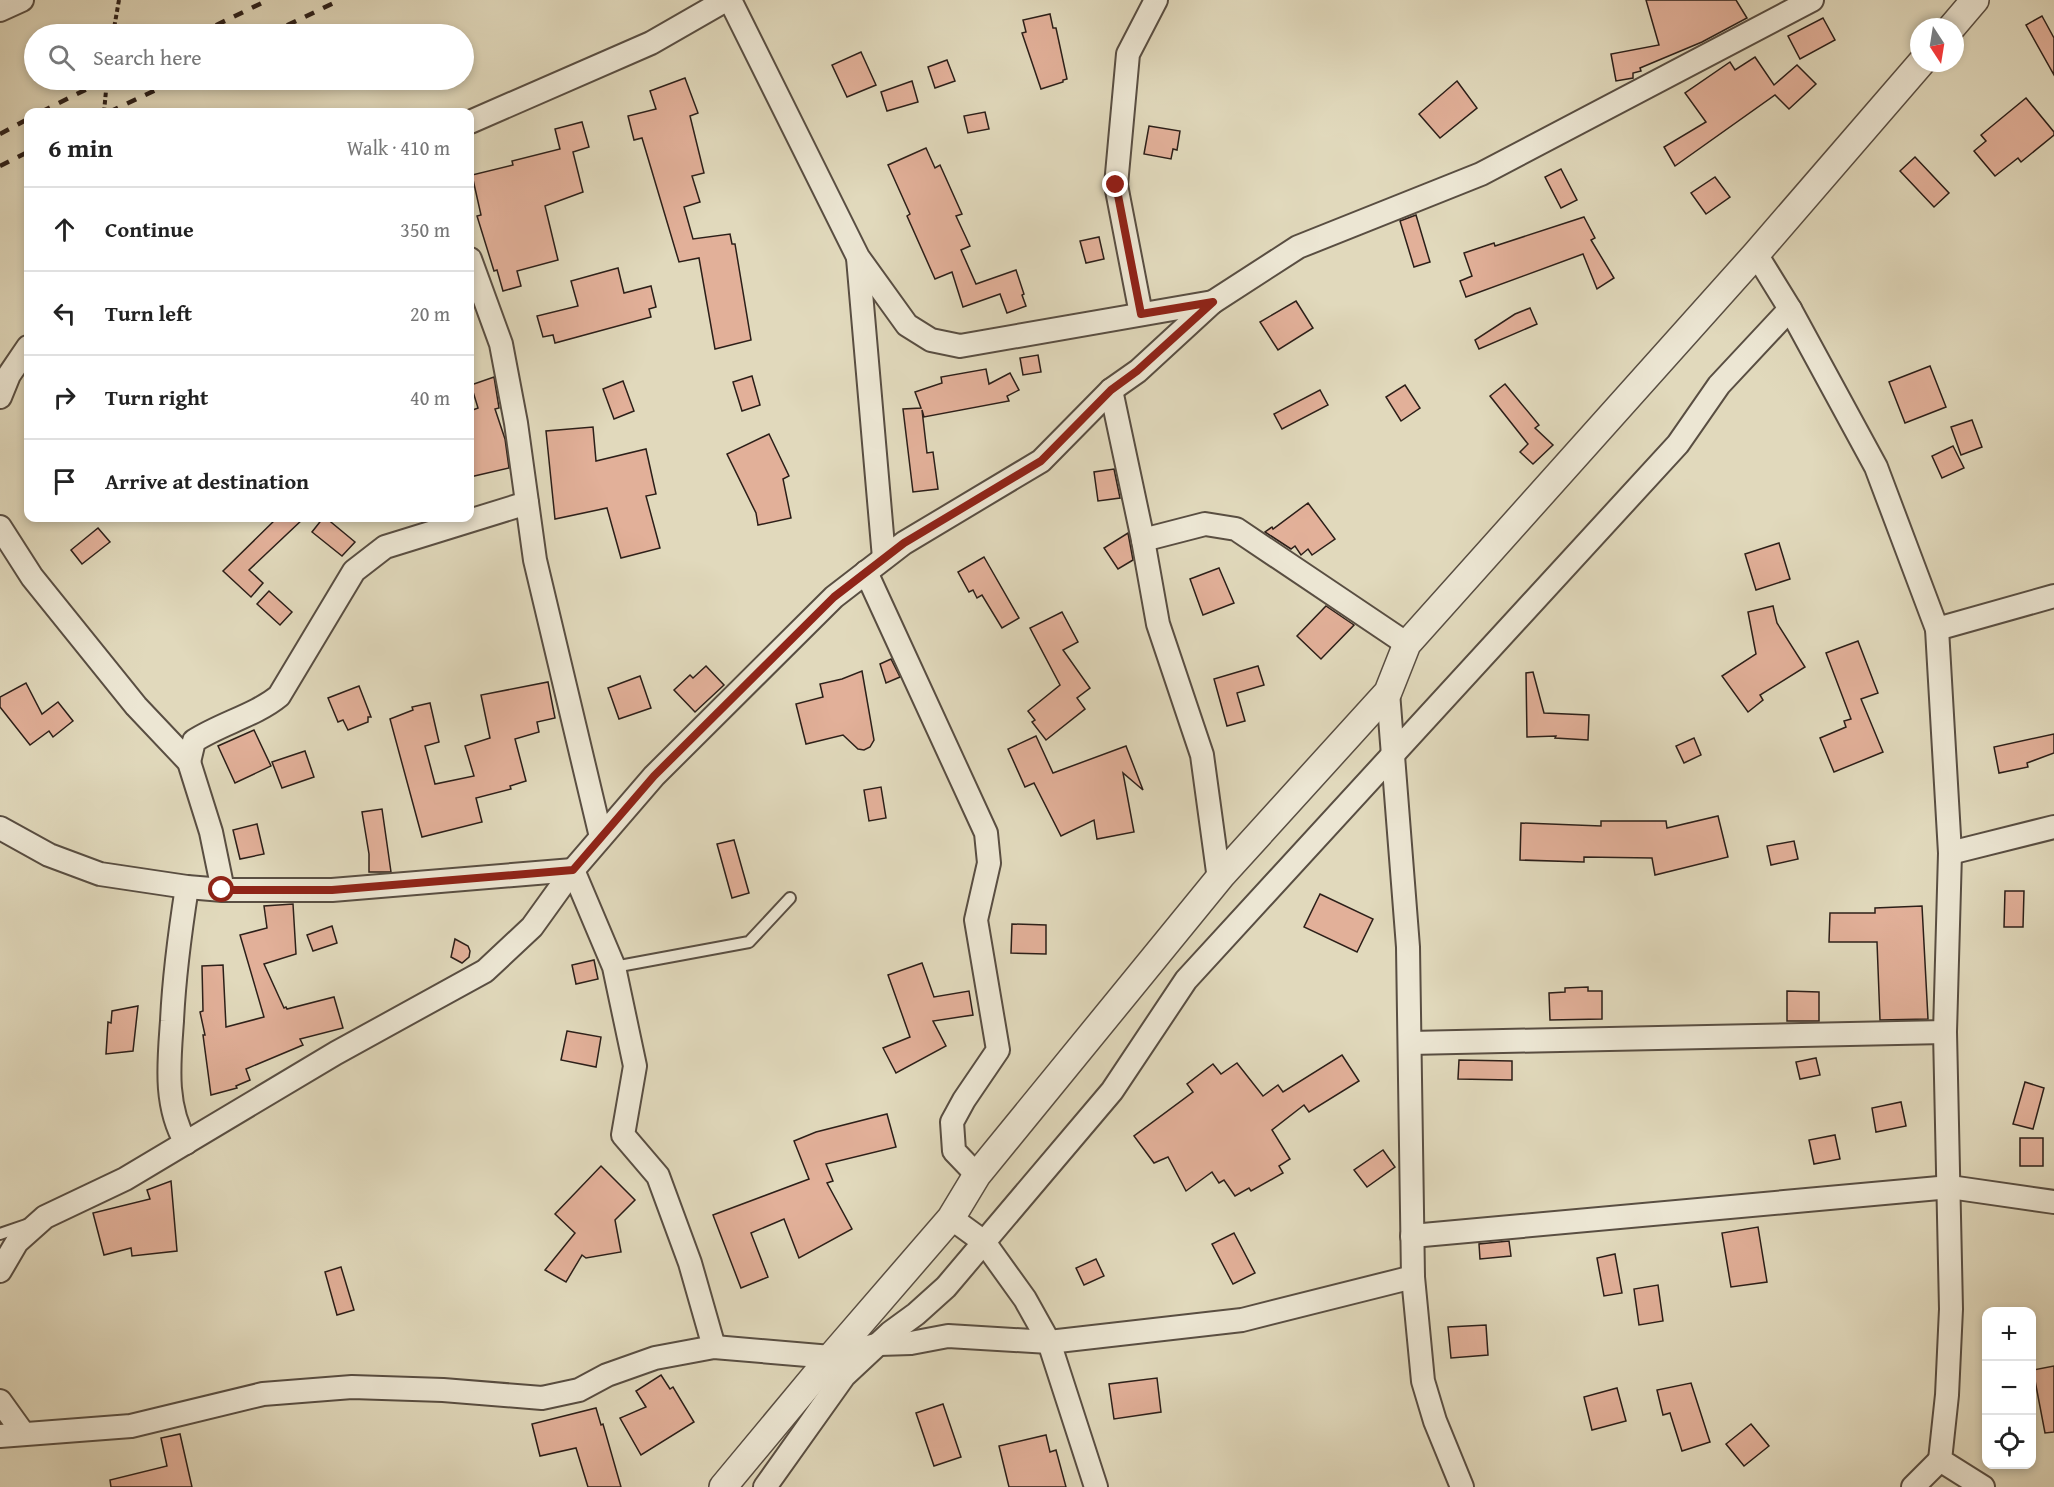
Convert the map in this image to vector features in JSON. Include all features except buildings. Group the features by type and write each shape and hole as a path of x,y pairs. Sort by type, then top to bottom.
{"street":[{"path":"0,10 22,0"},
{"path":"474,120 651,43 728,0 858,257 907,325 931,340 960,346 1213,302"},
{"path":"1141,314 1116,185 1128,54 1156,0"},
{"path":"0,1271 17,1242 45,1217 125,1179 336,1053 485,971 532,927 573,870 654,776 834,597 904,543 1041,461 1111,390 1137,371 1213,302 1298,247 1481,174 1812,0"},
{"path":"1960,18 1975,0"},
{"path":"723,1487 951,1218 977,1175 1221,876 1388,692 1407,644 1756,254 1913,72"},
{"path":"1756,254 1790,309 1876,467 1937,629 1950,853 1945,1032 1951,1309 1947,1395 1940,1460 1913,1487"},
{"path":"858,257 884,558"},
{"path":"474,270 501,344 516,423 535,560 601,837"},
{"path":"765,1487 844,1376 946,1287 1112,1091 1186,980 1678,444 1719,385 1790,309"},
{"path":"0,397 9,375 24,353"},
{"path":"1111,390 1143,540 1158,624 1202,755 1218,872 1221,876"},
{"path":"474,519 527,503"},
{"path":"189,762 194,741 269,704 279,696 354,571 384,547 465,522"},
{"path":"1143,540 1205,524 1236,529 1407,644"},
{"path":"0,527 32,577 136,706 189,762 211,832 222,890"},
{"path":"866,572 986,833 989,863 976,920 998,1050 952,1122 954,1151 977,1175"},
{"path":"1937,629 2054,596"},
{"path":"1388,692 1408,948 1413,1277 1423,1381 1435,1421 1462,1487"},
{"path":"1950,853 2054,827"},
{"path":"0,828 49,855 100,874 222,890 332,890 573,870"},
{"path":"573,870 614,967 635,1066 623,1135 658,1176 690,1263 714,1347"},
{"path":"186,1143 173,1111 168,1070 175,969 187,887"},
{"path":"1410,1042 1945,1032"},
{"path":"1412,1236 1950,1187 2054,1202"},
{"path":"951,1218 984,1242 1025,1299 1049,1342 1096,1487"},
{"path":"0,1436 131,1426 263,1394 341,1388 443,1390 542,1398 579,1390 607,1375 655,1358 714,1347 831,1357 879,1344 948,1336 1049,1342 1242,1320 1413,1277"},
{"path":"0,1401 23,1433"},
{"path":"1940,1460 1983,1487"}],"lane":[{"path":"614,967 749,942 790,898"},
{"path":"0,1234 45,1217"}],"path":[{"path":"115,24 119,0"},
{"path":"104,108 106,90"}],"railway":[{"path":"219,24 268,0"},
{"path":"290,24 340,0"},
{"path":"49,108 85,90"},
{"path":"118,108 156,90"},
{"path":"0,134 24,121"},
{"path":"0,166 24,154"}],"route":[{"path":"222,890 332,890 573,870 654,776 834,597 904,543 1041,461 1111,390 1137,371 1213,302 1141,314 1116,185"}]}
